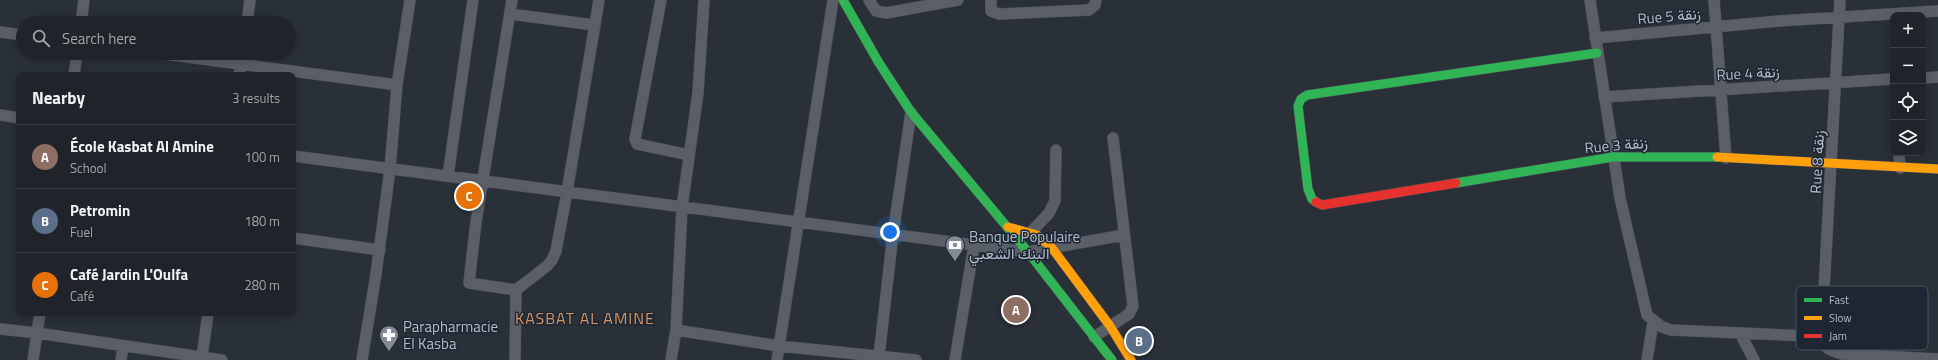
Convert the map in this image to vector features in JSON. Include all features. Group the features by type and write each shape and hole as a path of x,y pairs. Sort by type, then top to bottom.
{"street":[{"path":"82,16 84,0"},
{"path":"247,16 250,0"},
{"path":"362,360 380,250 390,169 397,85 408,0"},
{"path":"448,176 473,0"},
{"path":"512,0 476,222 469,283 516,290 552,260 556,250 599,0"},
{"path":"661,0 635,139 638,144 689,155"},
{"path":"671,360 676,330 682,207 698,94 704,0"},
{"path":"777,360 833,0"},
{"path":"843,0 879,63 912,112 1008,227 1112,360 1129,356 1110,326 1052,248 1042,238 1031,232 1008,227"},
{"path":"869,0 876,11 886,13 958,0"},
{"path":"991,0 991,11 999,14 1089,10 1096,4 1096,0"},
{"path":"1590,0 1620,198 1647,315 1654,322 1671,330 1796,336"},
{"path":"1714,0 1726,158"},
{"name":"Rue 8 زنقة","path":"1822,286 1832,163 1840,0"},
{"name":"Rue 5 زنقة","path":"1595,38 1716,27 1938,11"},
{"path":"510,14 594,26"},
{"path":"0,32 16,34"},
{"name":"Rue 3 زنقة","path":"1597,53 1307,95 1301,99 1298,106 1308,190 1312,199 1322,204 1613,157 1651,156 1726,158 1938,169"},
{"path":"74,72 76,60"},
{"path":"210,60 397,85"},
{"path":"1926,78 1938,77"},
{"name":"Rue 4 زنقة","path":"1604,97 1720,89 1836,84 1890,79"},
{"path":"879,356 893,234 912,112"},
{"path":"0,115 16,118"},
{"path":"1094,337 1129,314 1133,306 1113,138"},
{"path":"1031,232 1049,213 1055,201 1056,150"},
{"path":"296,156 1028,252 1124,235"},
{"path":"1899,156 1900,168"},
{"path":"296,238 380,250"},
{"path":"955,360 974,245"},
{"path":"515,360 516,290"},
{"path":"33,360 40,316"},
{"path":"202,357 208,316"},
{"path":"1647,360 1654,322"},
{"path":"0,329 123,346 172,357 202,357 222,360"},
{"path":"676,330 839,356 879,356 916,360"},
{"path":"1740,333 1754,360"},
{"path":"121,360 123,346"},
{"path":"1829,350 1842,354 1938,359"}],"traffic: fast":[{"path":"843,0 879,63 911,112 1028,252 1112,360"},
{"path":"1316,202 1312,199 1308,189 1298,106 1301,99 1307,95 1597,53"},
{"path":"1456,183 1613,157 1717,157"}],"traffic: slow":[{"path":"1717,157 1938,169"},
{"path":"1008,227 1037,235 1052,248 1110,326 1131,360"}],"traffic: jam":[{"path":"1316,202 1322,205 1456,183"}],"place":[{"name":"Café Jardin L'Oulfa","path":"469,196"},
{"name":"Banque Populaire البنك الشعبي","path":"955,262"},
{"name":"École Kasbat Al Amine","path":"1016,310"},
{"name":"Petromin","path":"1139,341"},
{"name":"Parapharmacie El Kasba","path":"389,352"}],"district":[{"name":"KASBAT AL AMINE","path":"585,318"}]}
